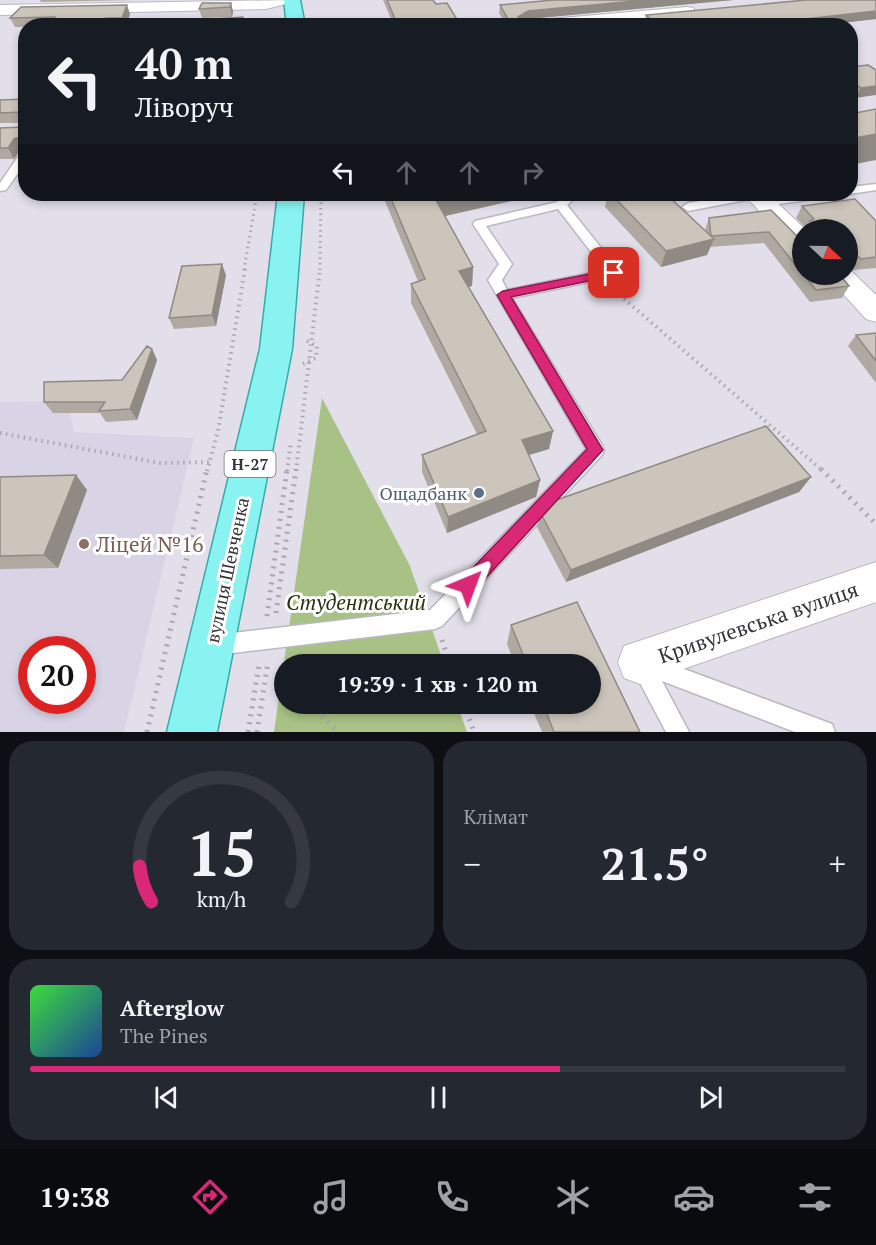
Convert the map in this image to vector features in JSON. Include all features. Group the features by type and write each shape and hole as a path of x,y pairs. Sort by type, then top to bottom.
{"main road":[{"path":"292,0 295,18"},
{"name":"вулиця Шевченка","path":"192,732 276,350 290,201"}],"street":[{"path":"0,10 80,5 266,4 284,0"},
{"path":"603,0 621,18 704,10"},
{"path":"762,201 792,230"},
{"path":"849,285 876,312"},
{"name":"Кривулевська вулиця","path":"640,662 876,582"}],"lane":[{"path":"2,188 18,165"},
{"path":"858,190 876,187"},
{"path":"210,645 271,640 435,619 596,450 495,280 506,264 479,224 561,205 565,201"},
{"path":"688,207 730,201"},
{"path":"503,295 614,273 561,205"},
{"path":"640,662 678,732"},
{"path":"640,662 824,732"}],"path":[{"path":"147,732 209,462 219,431 256,201"},
{"path":"257,732 288,533 321,260 321,201"},
{"path":"597,276 813,461 876,524"},
{"path":"0,433 160,463 209,462"},
{"path":"321,714 338,732"},
{"path":"468,714 474,732"}],"shaded area":[{"name":"Ліцей №16","path":"67,401 74,432 194,438 124,732 0,732 0,402"}],"green space":[{"name":"Студентський","path":"322,398 410,566 441,654 285,654"},
{"name":"Студентський","path":"277,714 461,714 467,732 274,732"}],"building":[{"path":"387,0 433,0 436,4 447,3 456,18 395,18"},
{"path":"553,0 646,0 528,11 519,18 507,18 500,5"},
{"path":"806,0 876,0 876,11 814,18 649,18 646,15"},
{"path":"202,3 231,3 230,7 199,9"},
{"path":"127,5 122,18 10,18 21,7"},
{"path":"868,65 876,70 876,86 861,88 858,86 858,66"},
{"path":"18,99 18,112 0,113 0,100"},
{"path":"876,109 876,134 858,137 858,112"},
{"path":"18,127 18,138 14,139 8,148 0,148 0,128"},
{"path":"392,201 437,201 473,267 459,271 553,431 522,440 540,480 448,517 422,455 486,431 411,284 425,279"},
{"path":"618,201 673,201 714,239 666,251"},
{"path":"857,201 876,221 876,257 861,259 858,256 858,219 814,219 802,206"},
{"path":"771,210 792,231 792,261 769,232 711,236 709,218"},
{"path":"222,264 212,315 169,318 182,266"},
{"path":"812,285 849,286 816,290"},
{"path":"876,333 876,361 856,335"},
{"path":"147,346 152,349 130,409 99,411 105,402 44,402 44,382 122,380"},
{"path":"766,426 811,477 571,570 541,514 551,502"},
{"path":"76,475 44,555 0,556 0,477"},
{"path":"577,602 640,732 554,732 547,714 601,714 601,654 523,654 511,625"}],"place":[{"name":"Ощадбанк","path":"479,493"},
{"name":"Ліцей №16","path":"84,544"}],"route":[{"path":"468,585 596,450 503,295 614,273"}]}
